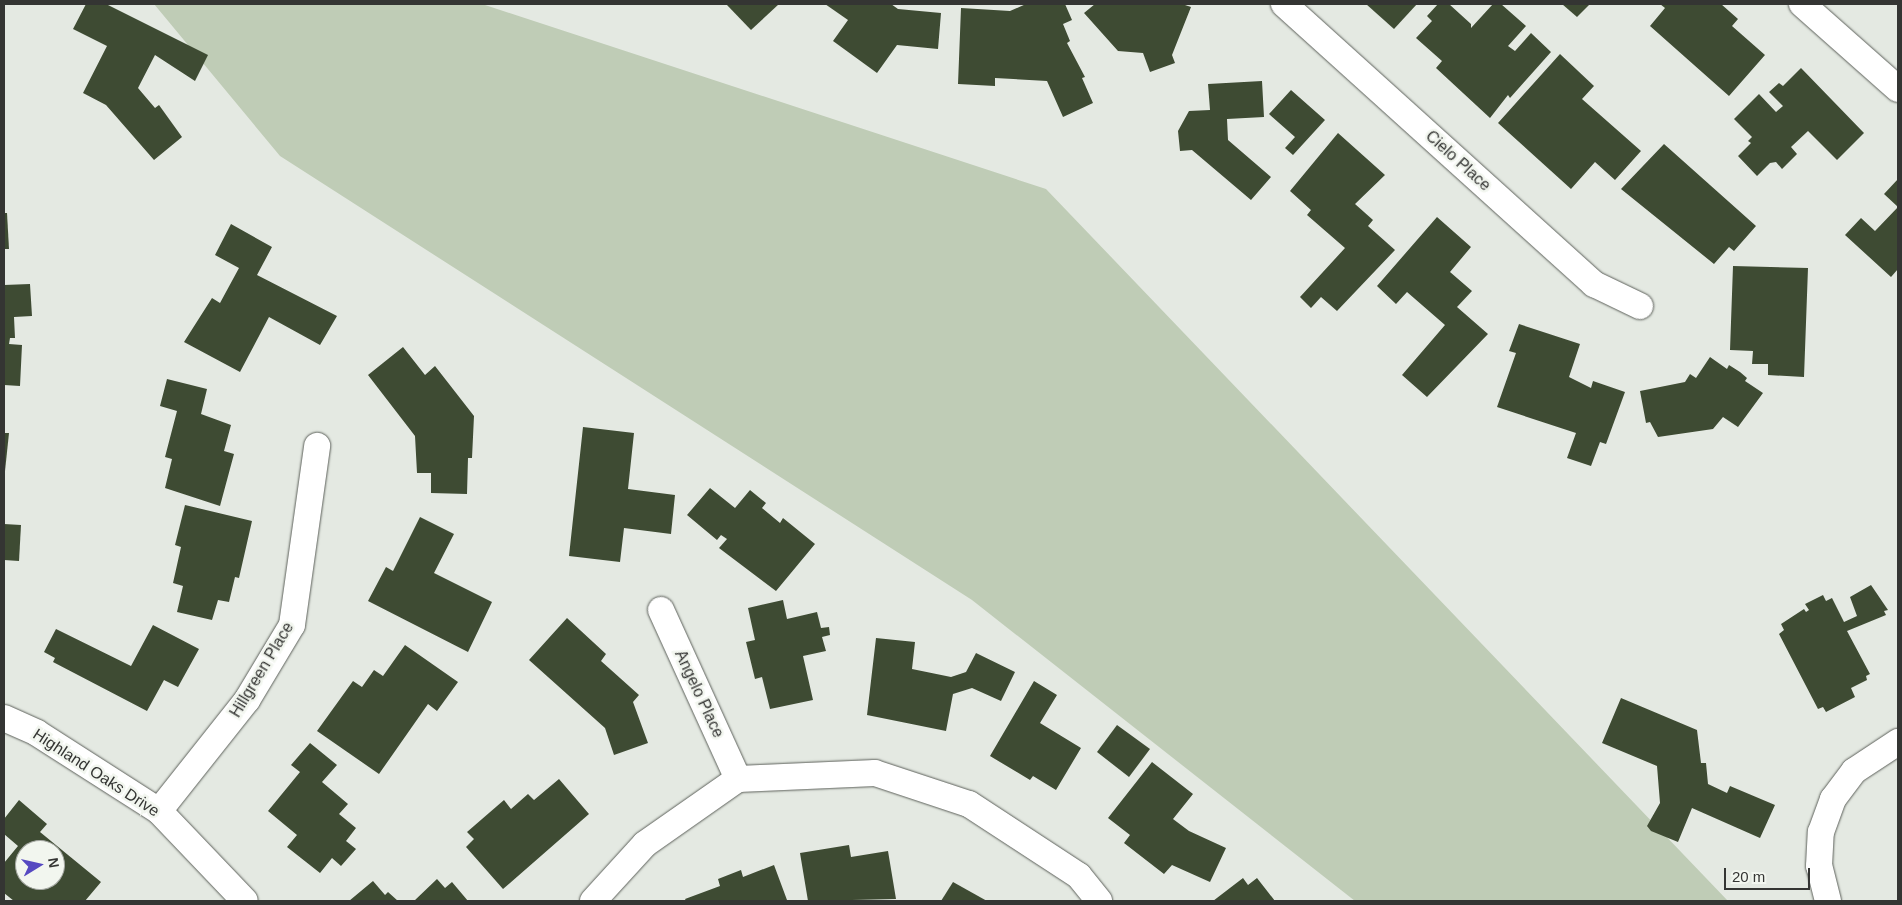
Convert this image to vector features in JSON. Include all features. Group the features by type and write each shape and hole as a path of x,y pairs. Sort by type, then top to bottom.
{"street":[{"name":"Cielo Place","path":"1284,4 1594,284 1640,306"},
{"path":"1802,4 1898,89"},
{"name":"Hillgreen Place","path":"159,811 247,700 292,625 317,446"},
{"name":"Angelo Place","path":"661,610 738,779"},
{"name":"Highland Oaks Drive","path":"4,718 37,733 159,811 246,901"},
{"path":"1828,901 1819,866 1821,832 1833,799 1854,771 1898,742"},
{"path":"594,901 645,844 738,779 875,773 970,804 1079,876 1099,901"}],"green space":[{"path":"154,4 482,4 1046,189 1728,901 1355,901 972,600 280,156"}],"building":[{"path":"86,4 106,4 208,55 195,81 155,55 138,88 155,108 159,105 182,137 154,160 106,105 83,93 107,46 73,29"},
{"path":"726,4 779,4 751,30"},
{"path":"825,4 891,4 898,9 941,13 938,49 897,45 877,73 833,41 848,20"},
{"path":"1026,4 1065,4 1072,20 1063,24 1070,41 1067,43 1085,77 1082,78 1093,103 1063,117 1047,81 995,78 995,86 958,84 961,8 1010,11"},
{"path":"1095,4 1182,4 1191,7 1172,55 1175,63 1150,72 1143,53 1118,51 1084,13"},
{"path":"1366,4 1417,4 1394,29"},
{"path":"1438,4 1449,4 1471,24 1471,28 1493,4 1501,4 1526,26 1508,46 1515,51 1531,33 1551,52 1510,98 1508,95 1490,118 1436,68 1442,61 1416,38 1432,21 1427,16"},
{"path":"1562,4 1590,4 1577,17"},
{"path":"1660,4 1721,4 1738,19 1732,26 1765,55 1729,96 1650,26 1665,8"},
{"path":"1560,54 1594,86 1582,99 1641,151 1615,180 1595,162 1571,189 1498,123"},
{"path":"1801,68 1864,133 1837,160 1808,131 1791,147 1797,154 1782,169 1776,162 1770,163 1757,176 1738,156 1751,143 1748,141 1752,137 1734,119 1759,94 1776,112 1783,106 1769,92 1779,83 1783,86"},
{"path":"1262,81 1264,117 1227,119 1228,140 1271,177 1251,200 1192,150 1180,151 1178,131 1189,111 1210,110 1208,84"},
{"path":"1291,90 1325,120 1293,155 1285,148 1295,137 1269,114"},
{"path":"1338,133 1385,175 1355,204 1373,220 1368,226 1395,250 1337,311 1321,297 1311,308 1300,297 1345,248 1307,215 1311,210 1290,191"},
{"path":"1664,144 1756,226 1734,251 1729,247 1714,264 1621,189"},
{"path":"1898,179 1898,207 1884,194"},
{"path":"1898,207 1898,269 1891,277 1845,235 1861,218 1875,231"},
{"path":"4,213 7,213 9,249 4,249"},
{"path":"1437,217 1471,247 1450,272 1472,291 1457,307 1488,334 1427,397 1402,375 1445,325 1407,292 1396,304 1377,286"},
{"path":"231,224 272,247 257,275 337,316 320,345 269,317 240,372 184,342 212,298 220,303 239,268 215,255"},
{"path":"1733,266 1808,268 1804,377 1768,375 1768,364 1752,364 1753,351 1730,350"},
{"path":"30,284 32,316 14,317 15,338 10,338 9,344 22,345 20,386 4,385 4,285"},
{"path":"1519,324 1580,344 1569,377 1591,388 1593,381 1625,392 1606,444 1600,442 1591,466 1567,458 1576,433 1497,407 1516,353 1509,351"},
{"path":"403,347 425,375 435,366 474,416 472,458 468,458 467,494 431,493 431,473 417,473 415,436 368,375"},
{"path":"1710,357 1727,369 1729,365 1740,372 1747,378 1745,381 1763,393 1738,427 1723,417 1713,429 1658,437 1650,422 1646,423 1640,391 1685,382 1690,374 1696,378"},
{"path":"167,379 207,389 201,414 231,425 224,451 234,454 220,506 165,488 172,459 165,457 177,411 160,406"},
{"path":"583,427 634,433 628,489 675,495 671,534 624,528 620,562 569,556"},
{"path":"4,433 9,433 5,471 4,471"},
{"path":"710,488 735,508 750,490 766,503 762,508 780,523 783,518 815,544 776,591 719,548 727,539 721,535 717,540 687,515"},
{"path":"185,505 252,521 239,578 235,577 229,602 218,600 212,620 177,612 183,586 173,583 181,547 175,545"},
{"path":"420,517 454,534 434,573 492,602 468,652 368,601 386,567 393,571"},
{"path":"4,524 21,525 19,561 4,560"},
{"path":"1871,585 1888,610 1884,611 1886,615 1847,631 1870,674 1866,676 1867,680 1851,688 1855,697 1826,712 1823,707 1818,709 1779,634 1784,630 1781,624 1804,609 1806,612 1809,610 1805,604 1823,595 1826,601 1832,598 1844,622 1857,616 1850,597"},
{"path":"783,600 787,619 817,612 821,628 829,627 830,635 822,637 826,651 803,656 813,700 770,709 762,677 755,679 746,642 755,640 748,608"},
{"path":"567,618 606,654 601,661 639,695 633,702 648,743 614,755 605,728 529,660"},
{"path":"153,625 199,649 178,687 164,680 147,711 53,662 55,658 44,652 56,629 131,666"},
{"path":"876,638 915,642 912,669 951,677 966,672 976,653 1015,672 1001,701 972,688 953,694 946,731 867,715"},
{"path":"405,645 458,682 437,711 428,704 379,774 317,731 353,681 362,687 374,670 383,676"},
{"path":"1034,681 1057,695 1040,723 1081,748 1056,790 1033,776 1030,780 990,756"},
{"path":"1621,698 1697,730 1701,763 1706,763 1708,784 1727,793 1730,786 1775,805 1760,838 1692,808 1678,842 1651,831 1647,826 1660,803 1657,766 1602,743"},
{"path":"1117,725 1150,749 1129,777 1097,752"},
{"path":"310,743 337,765 322,782 348,804 339,814 356,828 346,841 356,849 341,866 332,858 320,873 287,847 297,835 268,811 300,772 291,765"},
{"path":"1152,762 1193,794 1173,819 1189,831 1226,848 1210,882 1172,865 1164,874 1124,843 1130,835 1108,818"},
{"path":"559,779 589,814 503,889 466,847 474,839 467,832 504,800 511,809 528,794 534,800"},
{"path":"19,800 47,824 40,832 50,840 15,840 15,843 4,834 4,819"},
{"path":"849,845 851,857 888,851 896,899 808,901 800,853"},
{"path":"15,850 15,890 65,890 65,852 101,882 85,901 14,901 4,893 4,863"},
{"path":"774,865 787,900 686,901 685,899 720,886 718,879 741,870 743,877"},
{"path":"1243,878 1248,885 1257,878 1275,901 1213,901"},
{"path":"437,879 445,888 452,882 468,901 414,901"},
{"path":"373,881 385,895 388,892 398,901 349,901"},
{"path":"953,882 987,901 941,901"}]}
